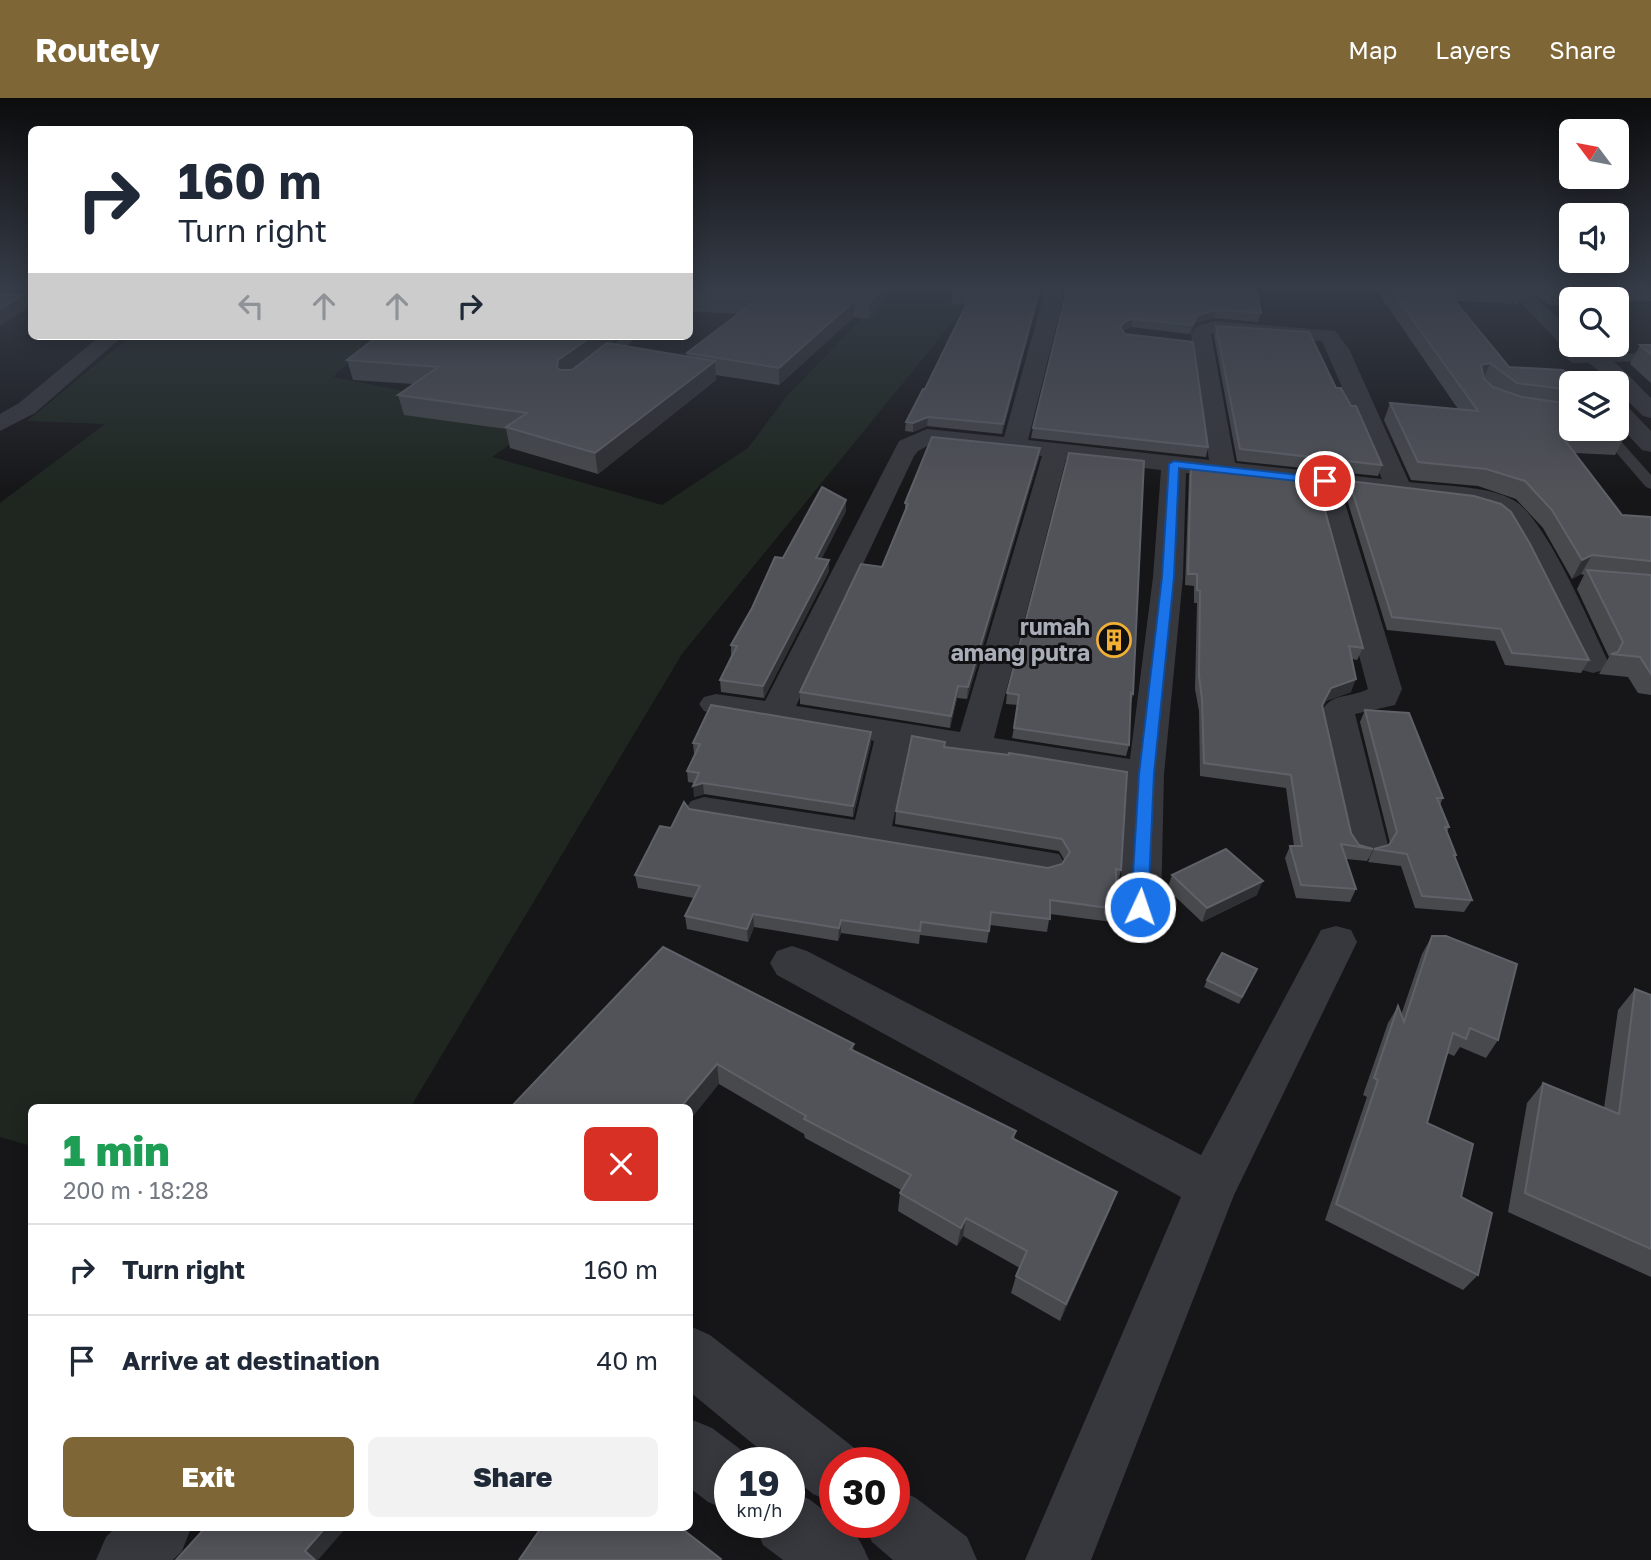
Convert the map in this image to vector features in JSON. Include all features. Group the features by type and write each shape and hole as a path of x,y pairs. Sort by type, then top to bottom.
{"street":[{"path":"0,424 27,408 89,356"},
{"path":"1014,446 1038,356"},
{"path":"1204,356 1223,469"},
{"path":"1341,356 1399,489"},
{"path":"1592,357 1600,360 1651,411"},
{"path":"1629,424 1651,445"},
{"path":"776,713 908,446 927,436 1399,489 1486,500 1504,506 1514,513 1534,545 1593,663"},
{"path":"974,746 1056,450"},
{"path":"1140,907 1146,774 1168,577 1174,464"},
{"path":"1325,481 1385,689 1383,698 1343,706 1337,717 1367,845"},
{"path":"716,704 1146,774"},
{"path":"871,836 894,732"},
{"path":"704,810 1045,864"},
{"path":"1058,1560 1210,1187 1336,942"},
{"path":"792,963 1210,1187"},
{"path":"693,1357 819,1459"},
{"path":"693,1452 714,1468"},
{"path":"129,1560 156,1531"},
{"path":"910,1533 944,1560"},
{"path":"805,1536 836,1560"}],"lane":[{"path":"589,368 605,356"},
{"path":"1600,360 1651,357"},
{"path":"1613,441 1651,484"}],"shaded area":[{"path":"106,356 355,356 333,377 419,394 402,413 527,432 492,457 662,505 748,448 786,397 825,356 925,356 682,654 412,1104 28,1104 28,1145 0,1137 0,503 105,424 27,421"}],"building":[{"path":"352,356 563,356 558,360 557,368 560,370 572,370 590,356 686,356 715,361 595,453 506,427 527,413 398,395 438,367 347,360"},
{"path":"707,356 792,356 779,368"},
{"path":"941,356 1021,356 1003,424 928,417 913,423 906,422"},
{"path":"1051,356 1195,356 1208,447 1033,428"},
{"path":"1222,356 1321,356 1336,388 1341,388 1351,406 1356,406 1382,465 1240,449"},
{"path":"1439,356 1500,356 1509,367 1563,370 1559,371 1559,388 1517,383 1490,363 1481,365 1484,379 1493,387 1522,397 1559,402 1559,441 1565,441 1622,515 1651,517 1651,561 1592,555 1582,560 1552,510 1525,481 1486,469 1418,462 1390,403 1478,411"},
{"path":"932,437 1040,448 968,687 958,686 951,716 800,692 861,564 882,567"},
{"path":"1069,453 1144,461 1129,745 1014,728 1019,695 1007,693"},
{"path":"1191,465 1316,478 1363,648 1349,646 1356,679 1331,688 1322,705 1351,833 1359,845 1373,849 1341,844 1356,889 1301,885 1290,846 1302,846 1291,775 1204,763 1199,676 1200,591 1197,590 1197,574 1188,574"},
{"path":"1349,481 1474,496 1501,504 1511,512 1530,544 1589,660 1512,653 1501,629 1392,617"},
{"path":"822,487 846,500 816,558 829,560 763,686 720,680 737,646 731,645 752,608 775,557 783,558"},
{"path":"1587,570 1651,575 1651,674 1640,657 1611,654 1618,652 1623,642"},
{"path":"711,705 871,732 853,806 703,783 693,786 699,773 687,771 700,744 693,743"},
{"path":"1365,710 1409,713 1443,798 1437,798 1449,827 1445,827 1472,900 1422,896 1407,854 1374,849 1389,845 1397,832"},
{"path":"912,736 945,742 944,747 1009,753 1127,772 1121,870 1116,869 1116,909 1050,900 1050,919 991,912 989,931 921,922 920,931 841,920 839,928 753,914 747,929 685,916 700,886 635,875 660,826 671,828 684,802 689,809 1048,868 1062,864 1070,852 1062,839 896,811"},
{"path":"1226,849 1263,881 1207,908 1172,875"},
{"path":"1432,936 1446,936 1517,964 1498,1040 1470,1028 1466,1039 1453,1033 1427,1123 1473,1144 1461,1197 1492,1213 1478,1275 1336,1204 1378,1080 1374,1078 1398,1006 1404,1022"},
{"path":"663,947 854,1044 850,1049 1016,1131 1012,1138 1117,1192 1066,1304 1016,1276 1027,1251 966,1218 961,1228 900,1193 911,1175 804,1119 806,1116 717,1064 683,1104 514,1104"},
{"path":"1222,953 1257,969 1242,997 1207,980"},
{"path":"1635,989 1651,995 1651,1249 1525,1193 1543,1083 1619,1114"},
{"path":"202,1531 322,1531 305,1551 315,1560 176,1560"},
{"path":"539,1531 685,1531 721,1559 720,1560 519,1560"}],"place":[{"name":"rumah amang putra","path":"1114,640"}],"route":[{"path":"1140,907 1146,774 1168,577 1174,464 1325,481"}]}
